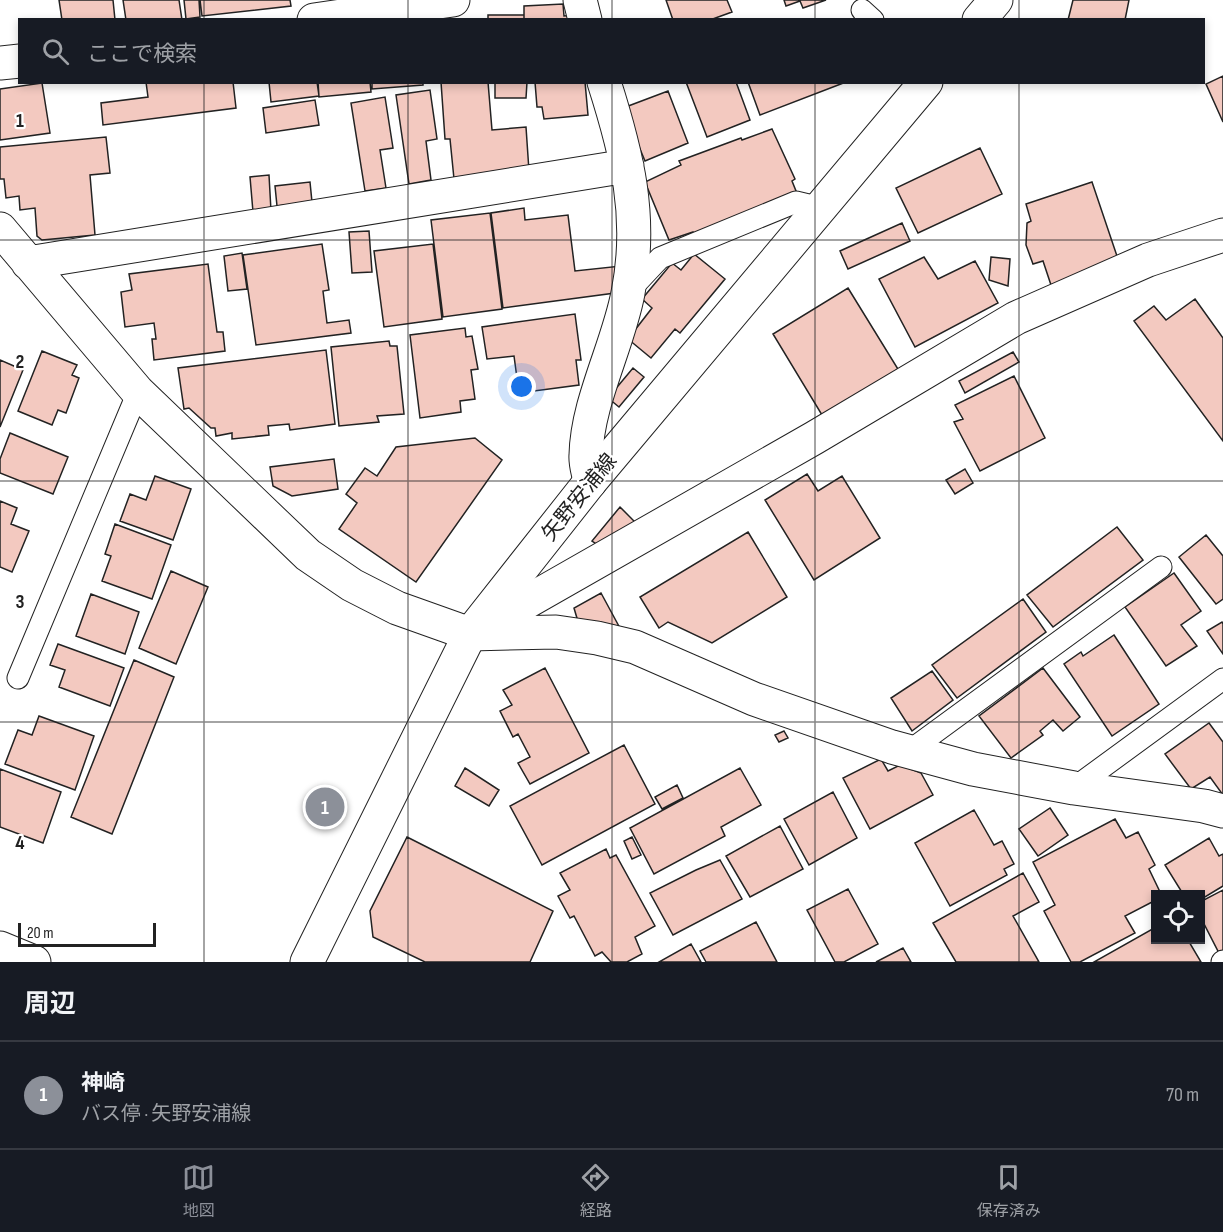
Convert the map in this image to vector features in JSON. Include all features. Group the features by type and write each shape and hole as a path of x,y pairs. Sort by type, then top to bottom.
{"street":[{"path":"328,18 453,0"},
{"path":"580,0 584,18"},
{"path":"981,18 996,0"},
{"path":"0,63 18,61"},
{"path":"590,482 585,456 591,414 617,339 629,292 635,228 631,180 605,84"},
{"name":"矢野安浦線","path":"307,962 470,634 590,482 924,84"},
{"path":"28,263 627,166"},
{"path":"0,229 138,392 308,555 352,585 397,608 470,634 556,632 635,647 754,699 908,752 973,769 1074,788 1204,806 1223,811"},
{"path":"470,634 814,438 1016,318 1148,260 1223,235"},
{"path":"0,948 34,962"}],"lane":[{"path":"629,292 660,258 796,202 821,208"},
{"path":"18,678 138,392"},
{"path":"908,752 1161,567"},
{"path":"1074,788 1223,679"}],"building":[{"path":"59,0 113,0 115,18 62,18"},
{"path":"123,0 179,0 182,18 126,18"},
{"path":"184,0 199,0 200,17 186,18"},
{"path":"200,0 290,0 291,6 202,16"},
{"path":"666,0 727,0 732,12 716,18 672,18"},
{"path":"784,0 826,0 803,8 800,1 786,6"},
{"path":"1073,0 1129,0 1125,18 1068,18"},
{"path":"563,4 564,16 576,15 576,18 524,18 524,6"},
{"path":"488,15 524,15 524,18 488,18"},
{"path":"1223,76 1223,122 1206,84"},
{"path":"42,84 50,133 0,140 0,89"},
{"path":"146,84 233,84 236,108 103,125 101,103 148,97"},
{"path":"269,84 317,84 319,96 271,102"},
{"path":"318,84 370,84 371,92 319,97"},
{"path":"372,84 423,84 423,85 372,89"},
{"path":"441,84 488,84 492,130 526,127 529,171 454,179 450,139 445,139"},
{"path":"495,84 527,84 526,98 495,98"},
{"path":"535,84 585,84 588,115 544,119 542,107 537,107"},
{"path":"687,84 737,84 750,120 707,137"},
{"path":"749,84 841,84 760,115"},
{"path":"430,90 437,139 426,141 431,180 409,184 396,95"},
{"path":"668,91 688,143 645,161 623,108"},
{"path":"385,97 393,148 380,150 386,188 365,191 351,103"},
{"path":"315,100 319,125 266,133 263,108"},
{"path":"772,129 795,179 792,181 796,191 696,240 693,232 669,240 645,182 681,165 679,161"},
{"path":"106,137 110,173 90,175 95,235 42,240 37,236 35,208 20,210 19,196 6,198 4,179 0,179 0,147"},
{"path":"980,148 1002,194 918,233 896,188"},
{"path":"269,175 271,211 253,212 250,177"},
{"path":"310,182 312,202 277,206 275,186"},
{"path":"1092,182 1119,262 1051,285 1043,261 1033,264 1026,245 1027,223 1031,221 1026,204"},
{"path":"524,208 525,220 568,215 575,271 621,266 615,293 503,308 491,213"},
{"path":"490,213 502,309 443,317 431,220"},
{"path":"902,223 910,241 848,269 840,251"},
{"path":"369,231 372,272 352,273 349,232"},
{"path":"322,244 329,290 323,291 327,323 349,320 351,333 256,345 243,255"},
{"path":"433,244 442,319 384,327 374,251"},
{"path":"242,253 247,289 228,291 224,256"},
{"path":"694,254 725,279 680,333 675,329 651,358 628,339 652,308 642,299 672,263 681,270"},
{"path":"924,257 938,279 975,261 998,303 915,347 879,279"},
{"path":"991,257 1010,259 1008,286 989,280"},
{"path":"208,264 217,332 223,332 225,351 154,360 152,339 156,339 154,323 125,327 121,292 132,290 129,274"},
{"path":"848,288 901,374 825,420 773,334"},
{"path":"1195,299 1223,338 1223,441 1134,321 1154,306 1166,320"},
{"path":"575,314 581,360 576,360 579,385 519,393 514,356 487,359 482,327"},
{"path":"465,328 466,337 472,336 478,369 471,370 475,399 460,401 461,412 420,418 410,335"},
{"path":"389,341 390,346 397,346 404,414 377,416 379,422 339,426 331,347"},
{"path":"326,350 335,424 290,430 289,424 268,426 269,435 232,439 232,433 216,436 215,428 211,428 189,408 184,409 178,368"},
{"path":"42,351 77,365 72,375 79,378 66,413 58,410 52,425 18,411"},
{"path":"1013,352 1019,362 965,393 959,381"},
{"path":"0,360 23,370 0,427"},
{"path":"633,368 644,377 619,407 608,398"},
{"path":"1014,376 1045,438 980,471 954,422 963,419 955,405"},
{"path":"10,433 68,457 53,494 0,473 0,459"},
{"path":"475,438 502,460 416,582 339,529 357,503 346,494 365,468 377,476 396,447"},
{"path":"334,459 338,489 292,496 273,486 270,467"},
{"path":"965,469 973,483 955,494 946,480"},
{"path":"807,474 818,491 842,476 880,538 814,580 765,500"},
{"path":"155,476 191,489 173,540 120,521 130,494 146,500"},
{"path":"0,501 17,508 11,524 29,531 12,572 0,567"},
{"path":"620,507 635,522 598,545 592,541"},
{"path":"115,524 171,545 152,599 102,581 111,556 105,554"},
{"path":"1117,527 1143,560 1053,627 1027,595"},
{"path":"748,532 787,597 712,643 668,622 659,628 640,597"},
{"path":"1206,535 1223,556 1223,599 1216,604 1179,557"},
{"path":"171,571 208,587 176,664 139,648"},
{"path":"1174,573 1201,611 1181,625 1197,646 1166,666 1125,607"},
{"path":"601,593 621,630 579,625 574,608"},
{"path":"91,594 139,612 125,654 76,636"},
{"path":"1023,599 1046,632 957,698 932,665"},
{"path":"1222,622 1223,624 1223,654 1207,631"},
{"path":"1114,635 1159,704 1112,736 1064,664 1081,652 1083,656"},
{"path":"58,644 124,668 110,706 59,687 65,670 50,665"},
{"path":"134,660 174,677 112,834 71,817"},
{"path":"545,668 589,753 530,784 518,763 530,757 518,734 513,737 500,711 512,705 503,690"},
{"path":"1043,668 1080,717 1063,731 1053,720 1040,731 1043,735 1011,758 979,716"},
{"path":"932,671 953,700 912,731 891,698"},
{"path":"39,716 94,736 75,790 5,764 18,730 32,735"},
{"path":"1209,723 1223,742 1223,795 1210,777 1191,789 1165,754"},
{"path":"784,731 788,738 779,742 775,735"},
{"path":"624,745 655,804 542,865 510,806"},
{"path":"881,759 888,771 900,765 921,773 933,795 870,829 843,778"},
{"path":"465,768 499,790 489,806 455,786"},
{"path":"740,768 761,805 721,827 725,836 654,874 630,828"},
{"path":"0,769 61,792 43,843 0,827"},
{"path":"677,785 683,798 662,809 655,797"},
{"path":"833,792 857,838 809,865 784,819"},
{"path":"1050,808 1068,835 1038,856 1019,829"},
{"path":"974,810 994,845 1002,841 1014,864 1004,869 1007,875 950,906 915,843"},
{"path":"1115,819 1126,838 1138,832 1155,865 1149,869 1159,890 1151,890 1151,903 1125,916 1135,933 1080,962 1071,962 1044,911 1055,905 1033,862"},
{"path":"780,826 803,869 750,897 726,856"},
{"path":"407,837 553,911 530,962 425,962 373,937 370,911"},
{"path":"632,837 641,855 632,859 624,841"},
{"path":"1209,838 1219,856 1223,854 1223,886 1205,897 1205,890 1181,890 1165,865"},
{"path":"606,849 610,858 616,855 655,926 635,937 642,954 627,962 611,962 602,952 595,956 574,916 570,918 558,896 570,890 560,873"},
{"path":"720,860 742,899 673,935 650,893"},
{"path":"1023,873 1039,902 1013,916 1039,962 956,962 933,923"},
{"path":"848,889 878,944 844,962 835,962 807,910"},
{"path":"1223,890 1223,954 1220,955 1205,926 1205,899"},
{"path":"756,922 777,962 706,962 700,951"},
{"path":"1151,930 1151,944 1190,944 1201,962 1094,962"},
{"path":"691,944 701,962 659,962"},
{"path":"903,948 911,962 876,962"}],"place":[{"name":"神崎","path":"325,807"}]}
